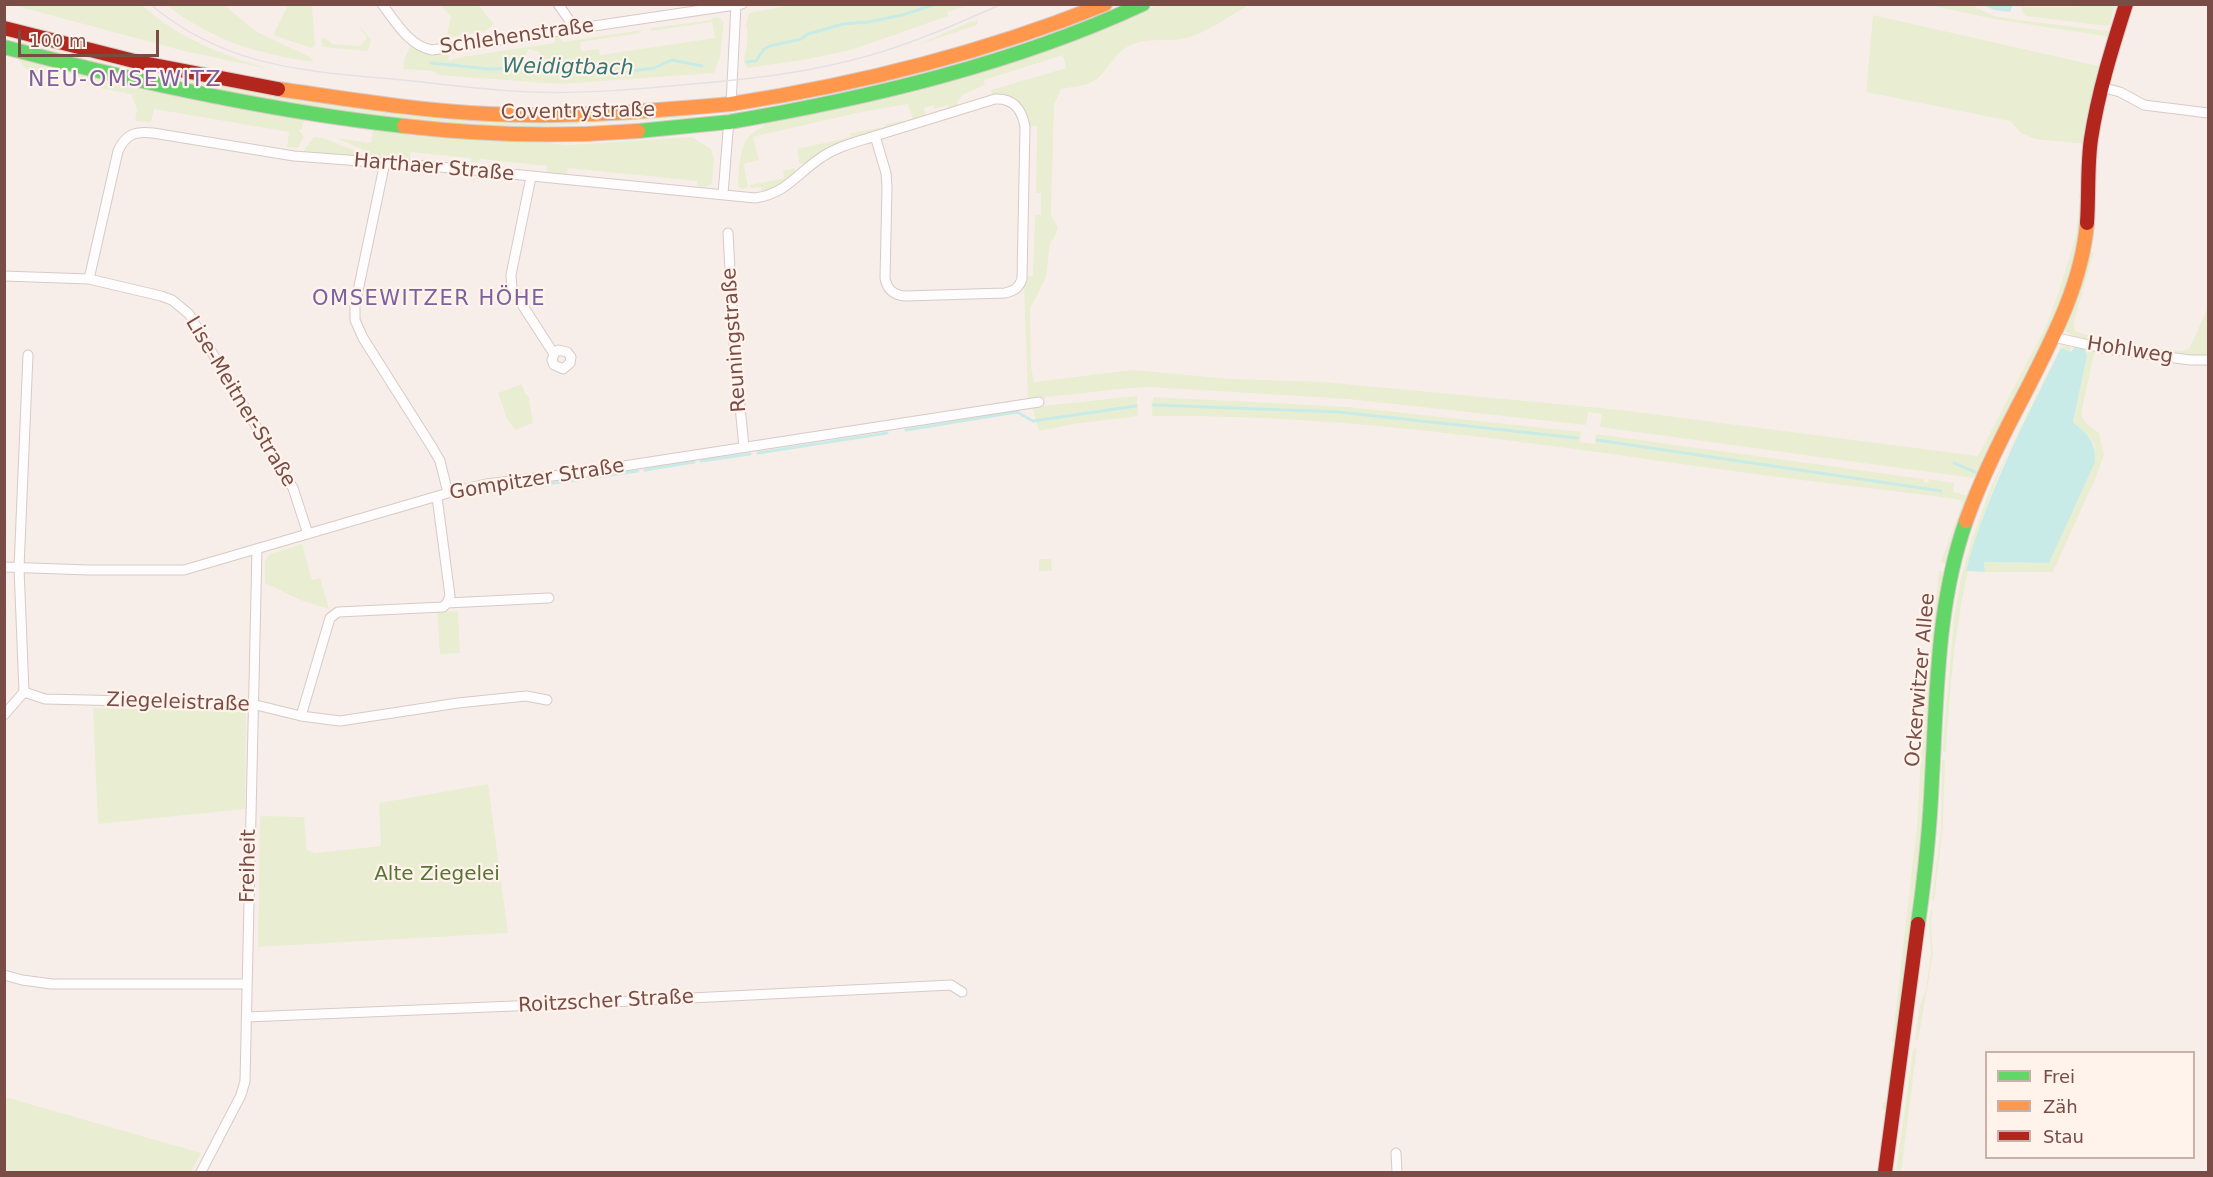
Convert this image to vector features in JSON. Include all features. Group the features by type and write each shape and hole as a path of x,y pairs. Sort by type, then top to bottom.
{"main road":[{"name":"Coventrystraße","path":"4,28 120,58 252,85 421,108 496,114 569,116 631,114 731,104 887,75 1002,42 1105,4"},
{"name":"Coventrystraße","path":"4,47 203,95 350,119 490,133 561,135 633,133 729,122 819,106 956,72 1097,24 1143,4"},
{"name":"Ockerwitzer Allee","path":"1885,1173 1927,860 1938,663 1950,578 1962,534 1980,483 2053,337 2067,303 2086,242 2090,142 2102,87 2126,4"}],"street":[{"name":"Schlehenstraße","path":"382,4 412,41 429,50 738,5"},
{"path":"558,4 572,24 573,30"},
{"path":"723,194 738,5"},
{"path":"2102,87 2120,92 2144,105 2208,113"},
{"name":"Harthaer Straße","path":"89,279 118,151 123,140 131,134 153,133 294,156 384,162 755,198 769,196 780,191 822,156 838,148 875,136 995,99 1002,99 1015,103 1021,111 1025,127 1022,279 1017,289 1005,293 904,296 890,290 885,278 888,187 875,136"},
{"path":"384,162 355,305 355,321 363,338 436,454 448,493"},
{"path":"531,177 510,281 512,289 554,354"},
{"name":"Reuningstraße","path":"728,233 734,345 744,447"},
{"name":"Lise-Meitner-Straße","path":"4,276 89,279 161,296 172,300 189,314 293,488 308,534"},
{"name":"Hohlweg","path":"2053,337 2107,349 2190,360 2208,360"},
{"path":"4,716 24,692 19,568 28,355"},
{"name":"Gompitzer Straße","path":"4,567 184,570 437,496 486,484 585,472 1039,402"},
{"path":"301,716 330,618 338,612 443,607 447,603 450,596 437,496"},
{"name":"Freiheit","path":"201,1173 243,1088 246,1068 257,549"},
{"path":"447,603 549,598"},
{"name":"Ziegeleistraße","path":"24,692 45,699 252,704 301,716 340,721 526,696 547,700"},
{"path":"4,975 52,984 248,984"},
{"name":"Roitzscher Straße","path":"247,1017 951,985 962,993"},
{"path":"1396,1153 1397,1173"}],"green space":[{"path":"796,4 966,4 966,6 947,12 948,16 851,50 747,68 744,62 749,13"},
{"path":"2021,4 2023,7 2118,5 2114,8 2110,25 2106,26 2026,16"},
{"path":"13,5 142,5 170,27 201,44 269,69 184,51"},
{"path":"166,5 226,5 257,32 310,57 314,62 273,55 236,44 200,28"},
{"path":"288,5 312,5 315,46 312,48 273,35"},
{"path":"441,5 478,5 494,24 485,31 446,38 451,17"},
{"path":"1157,5 1249,5 1192,37 1135,43 1119,53 1097,79 1080,86 1061,89 1054,105 1051,214 1058,227 1050,243 1046,277 1030,309 1031,367 1034,382 1132,370 1233,379 1324,382 1621,410 1978,456 2045,328 2058,294 2076,236 2080,199 2078,193 2084,194 2081,239 2063,301 1979,474 1973,478 1600,427 1602,414 1588,412 1586,425 1348,399 1150,387 1028,399 1024,284 1026,276 1033,276 1035,215 1041,215 1041,193 1036,193 1037,126 1030,126 1023,106 1014,97 1001,94 993,96 991,90 1066,68 1063,55 984,80 985,85 962,95 957,102 958,105 934,109 933,105 924,108 926,116 914,119 908,104 857,113 753,137 759,160 744,164 748,188 741,189 738,186 743,146 752,134 768,121 1110,25"},
{"path":"1929,5 1972,5 1994,16 2108,31 2111,37 1994,19"},
{"path":"1873,15 2103,67 2086,144 2035,139 2021,133 2010,121 1866,92"},
{"path":"718,17 724,22 720,57 714,73 561,84 438,75 433,71 403,69 404,59 411,46 430,54 448,53 449,61 461,57 555,43 555,37 561,36 562,42 641,30 641,33 580,42 581,51 599,49 600,55 715,38 712,22 651,31 651,28 712,20","holes":["528,49 540,52 534,68 524,64"]},
{"path":"978,20 977,25 914,46 972,21"},
{"path":"357,23 371,40 368,51 323,47 321,40 324,38 333,44 360,46 367,38"},
{"path":"19,41 154,76 187,79 312,101 691,113 692,117 514,128 422,122 348,113 227,93 18,46"},
{"path":"16,57 122,84 509,139 567,145 692,137 711,149 714,159 712,183 706,187 697,186 697,181 568,168 567,175 547,173 547,166 480,159 479,163 471,162 471,158 411,152 410,160 366,157 366,151 336,138 371,143 373,130 304,120 302,129 299,130 304,137 298,148 287,147 289,132 154,109 151,122 135,121 137,109 131,94 93,88 80,78 55,70 28,71"},
{"path":"904,122 835,145 805,164 799,162 797,149 851,137 850,133 885,127 885,124"},
{"path":"314,137 323,138 361,153 361,156 302,153"},
{"path":"794,168 796,171 779,187 762,193 761,187 750,188 750,185 784,178 783,171"},
{"path":"2090,252 2094,252 2074,321 2075,331 2102,340 2180,351 2189,349 2208,307 2208,358 2110,347 2074,336 2063,329"},
{"path":"2063,343 2070,344 2071,352 2031,412 2005,460 1976,541 1958,623 1946,752 1942,751 1954,618 1960,582 1972,539 1991,487"},
{"path":"2086,347 2095,349 2081,414 2086,423 2099,433 2104,455 2096,477 2053,572 1985,572 1984,562 2049,563 2095,446 2090,437 2073,422 2087,356"},
{"path":"522,384 529,398 533,423 515,430 507,419 498,393"},
{"path":"1137,396 1138,416 1073,424 1039,431 1032,407"},
{"path":"1153,397 1349,407 1581,432 1580,442 1595,444 1596,434 1924,479 1924,482 1928,483 1929,479 1954,483 1953,492 1966,495 1969,488 1971,490 1948,563 1945,564 1941,562 1962,504 1956,499 1429,431 1291,419 1152,416"},
{"path":"302,544 312,580 320,578 329,609 300,600 265,583 265,560 270,554"},
{"path":"1039,559 1051,559 1052,571 1039,571"},
{"path":"1939,570 1945,573 1925,826 1899,1041 1892,1043 1917,826 1923,717"},
{"path":"458,611 460,653 440,654 437,612"},
{"path":"93,708 246,712 245,809 98,824"},
{"path":"1942,760 1945,760 1943,827 1934,901 1932,899 1941,830"},
{"name":"Alte Ziegelei","path":"488,784 508,933 258,947 260,816 304,817 307,850 315,853 381,846 379,803"},
{"path":"1933,909 1931,923 1933,954 1918,1041 1915,1039 1920,1005 1926,990 1931,952 1929,923"},
{"path":"1892,1048 1897,1050 1879,1172 1886,1110 1883,1109 1883,1103 1886,1102"},
{"path":"1917,1048 1901,1172 1896,1172 1913,1049"},
{"path":"4,1097 201,1153 191,1172 14,1172 5,1170"}],"water":[{"path":"2013,4 2010,12 1994,10 1984,5"},
{"path":"2075,346 2085,349 2087,356 2073,422 2090,439 2094,448 2095,462 2049,563 1984,562 1985,572 1966,571 1985,513 2021,430 2061,348 2071,352"}],"waterway":[{"name":"Weidigtbach","path":"747,62 756,61 764,49 770,46 801,39 808,34 843,24 902,15 936,4"},
{"name":"Weidigtbach","path":"431,63 489,69 523,68 533,72 571,73 624,72 654,68 672,60 702,66"},
{"path":"1153,405 1339,412 1577,438"},
{"path":"906,430 1017,412 1033,421 1136,406"},
{"path":"758,453 887,433"},
{"path":"1597,440 1941,491"},
{"path":"701,461 750,454"},
{"path":"645,470 694,462"},
{"path":"1954,463 1975,472"},
{"path":"590,478 638,471"},
{"path":"477,494 583,479"}],"tram line":[{"path":"150,4 179,26 209,42 270,63 334,73 500,90 553,92 612,91 715,82 827,66 904,44 1002,4"}],"traffic: fast":[{"path":"729,122 835,102 940,76 1044,44 1143,4"},
{"path":"4,47 103,72 252,104 404,126"},
{"path":"638,131 729,122"},
{"path":"1918,924 1929,833 1940,648 1949,584 1966,521"}],"traffic: slow":[{"path":"731,104 827,87 921,65 1014,37 1105,4"},
{"path":"278,89 410,107 520,115 611,113 731,104"},
{"path":"404,126 521,134 638,131"},
{"path":"1966,521 1994,455 2065,310 2079,267 2087,223"}],"traffic: jam":[{"path":"2087,223 2089,160 2097,105 2126,4"},
{"path":"4,28 138,62 278,89"},
{"path":"1885,1172 1918,924"}],"district":[{"name":"NEU-OMSEWITZ","path":"125,80"},
{"name":"OMSEWITZER HÖHE","path":"429,300"}]}
